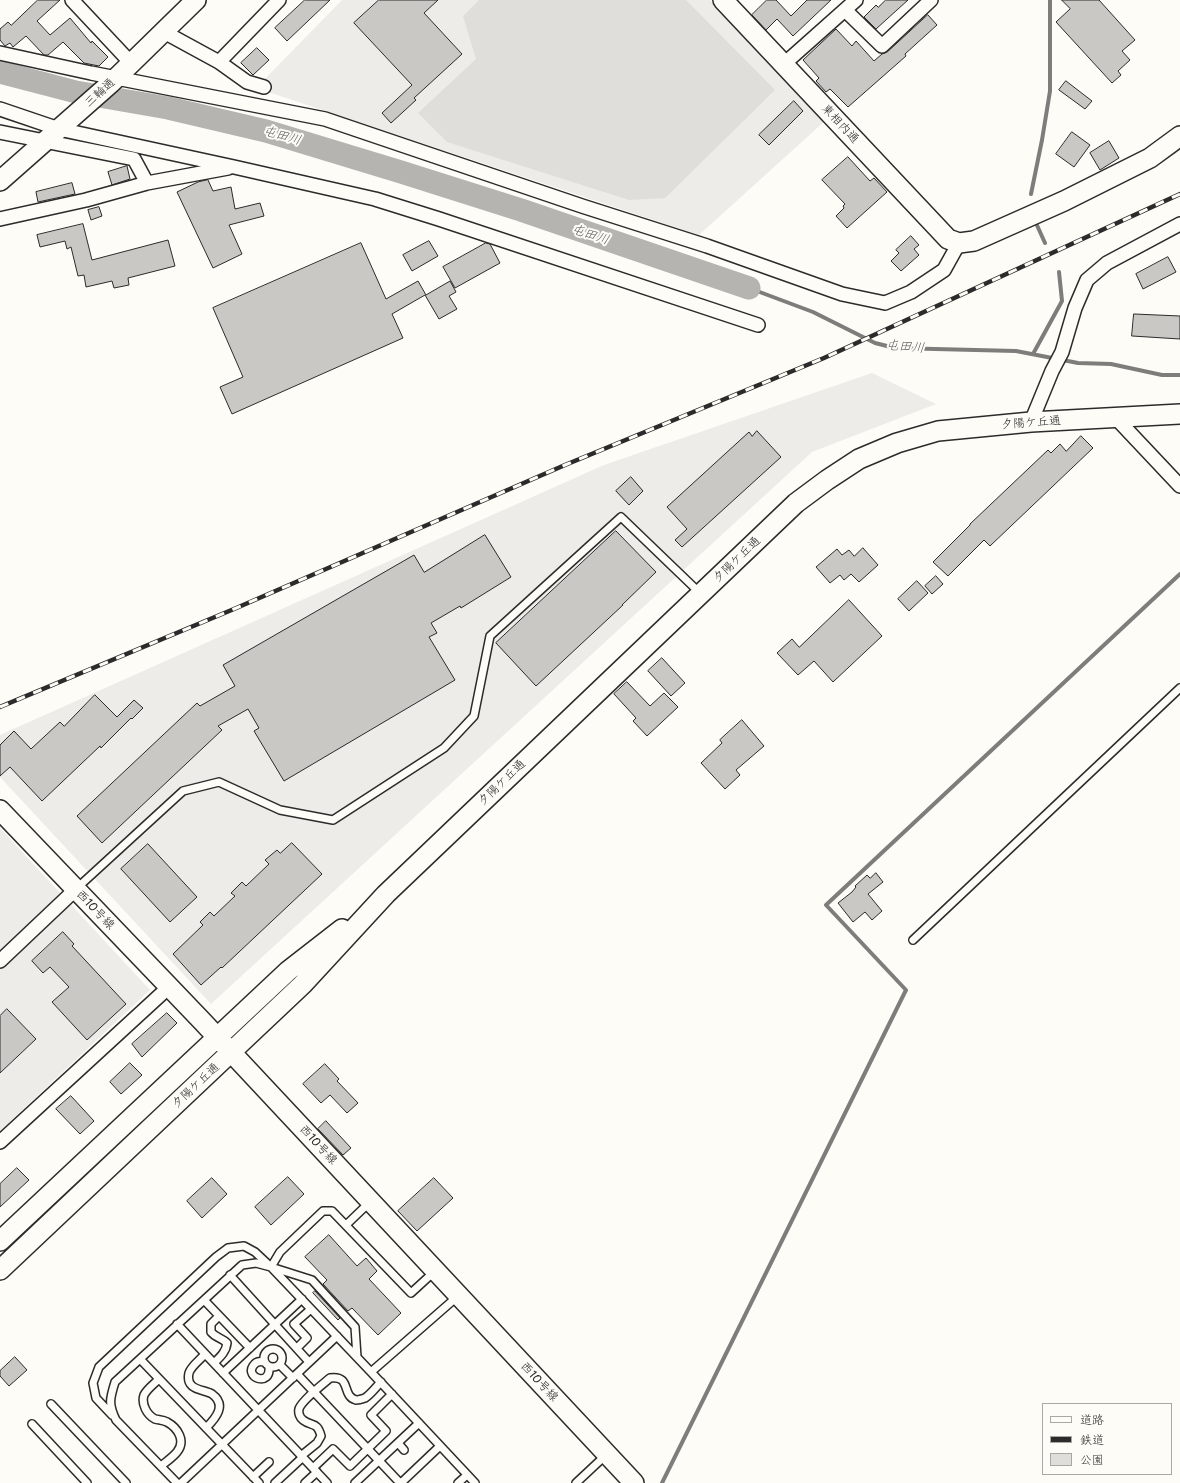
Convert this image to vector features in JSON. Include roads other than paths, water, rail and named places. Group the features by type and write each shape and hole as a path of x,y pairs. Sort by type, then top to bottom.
{"street":[{"path":"72,0 131,63"},
{"name":"三輪通","path":"0,181 114,80 196,0"},
{"path":"219,62 279,0"},
{"name":"東相内通","path":"723,0 948,239 959,243"},
{"path":"784,64 856,0"},
{"path":"845,10 882,46 931,0"},
{"path":"164,32 219,62 247,82 264,87"},
{"path":"0,53 91,73 114,80 325,119 582,206 707,246 842,294 885,303 911,292 944,270 959,243 974,241 1064,201 1150,158 1180,136"},
{"path":"0,109 56,132 134,159 147,183"},
{"path":"0,132 56,132 234,167 375,199 758,325"},
{"path":"0,219 86,200 147,183 234,167"},
{"path":"1031,422 1052,371 1062,352 1075,308 1087,280 1107,263 1180,224"},
{"name":"夕陽ケ丘通","path":"0,1270 303,984 386,894 796,503 827,480 859,460 897,443 938,431 1031,422 1180,414"},
{"path":"1115,417 1180,486"},
{"name":"西10号線","path":"0,810 75,890 170,986 634,1483"},
{"path":"0,961 75,890"},
{"name":"夕陽ケ丘通","path":"0,1241 288,971 386,894"},
{"path":"0,1142 170,986"}],"lane":[{"path":"75,890 183,791 219,782 280,810 333,820 444,748 474,716 490,636 622,517 701,594"},
{"path":"913,940 1180,688"},
{"path":"346,1225 370,1201"},
{"path":"271,1267 280,1252 323,1211 332,1211 411,1293 435,1271"},
{"path":"177,1483 96,1398 93,1383 99,1367 216,1256 228,1248 244,1246 255,1252 271,1267 475,1483"},
{"path":"116,1420 111,1410 110,1397 115,1382 242,1265 256,1263 312,1280 355,1327 357,1357"},
{"path":"230,1275 310,1362"},
{"path":"371,1372 458,1295"},
{"path":"223,1373 302,1299"},
{"path":"204,1300 247,1351 254,1364"},
{"path":"297,1348 308,1338 294,1324 311,1309"},
{"path":"214,1363 224,1354 228,1343 211,1332 211,1324 219,1316"},
{"path":"177,1324 327,1483"},
{"path":"181,1483 337,1336"},
{"path":"280,1365 275,1367 267,1364 259,1361 254,1364 252,1373 254,1377 259,1379 264,1379 268,1376 270,1372 267,1364 264,1357 270,1350 275,1349 282,1356 280,1365"},
{"path":"205,1354 192,1367 189,1374 190,1382 195,1388 211,1394 218,1401 219,1410 215,1419 206,1428"},
{"path":"140,1359 259,1483"},
{"path":"280,1365 314,1392 400,1483 440,1446"},
{"path":"275,1483 317,1443 321,1436 319,1428 314,1424 304,1421 298,1410 314,1392 330,1378 336,1377 343,1380 346,1385 347,1393 351,1398 357,1400 364,1398 381,1382"},
{"path":"159,1379 144,1395 143,1403 147,1412 154,1419 166,1421 176,1428 180,1435 182,1444 178,1452 161,1466"},
{"path":"305,1483 334,1449 350,1466 386,1431 372,1415 392,1394"},
{"path":"51,1404 126,1483"},
{"path":"355,1483 364,1480 379,1461 419,1423"},
{"path":"32,1424 87,1483"},
{"path":"398,1443 404,1450"},
{"path":"576,1483 607,1454"},
{"path":"253,1477 269,1462"},
{"path":"458,1483 467,1475"}],"waterway":[{"path":"1031,194 1050,91 1050,0"},
{"name":"屯田川","path":"0,72 76,92 168,108 266,131 521,210 749,288"},
{"path":"1036,223 1045,243"},
{"path":"1033,354 1062,301 1059,272"},
{"name":"屯田川","path":"749,288 813,312 875,343 895,348 1016,351 1078,363 1111,364 1162,375 1180,375"},
{"path":"662,1483 906,990 826,905 1180,574"}],"railway":[{"path":"0,707 234,609 565,465 824,358 1180,194"}]}
